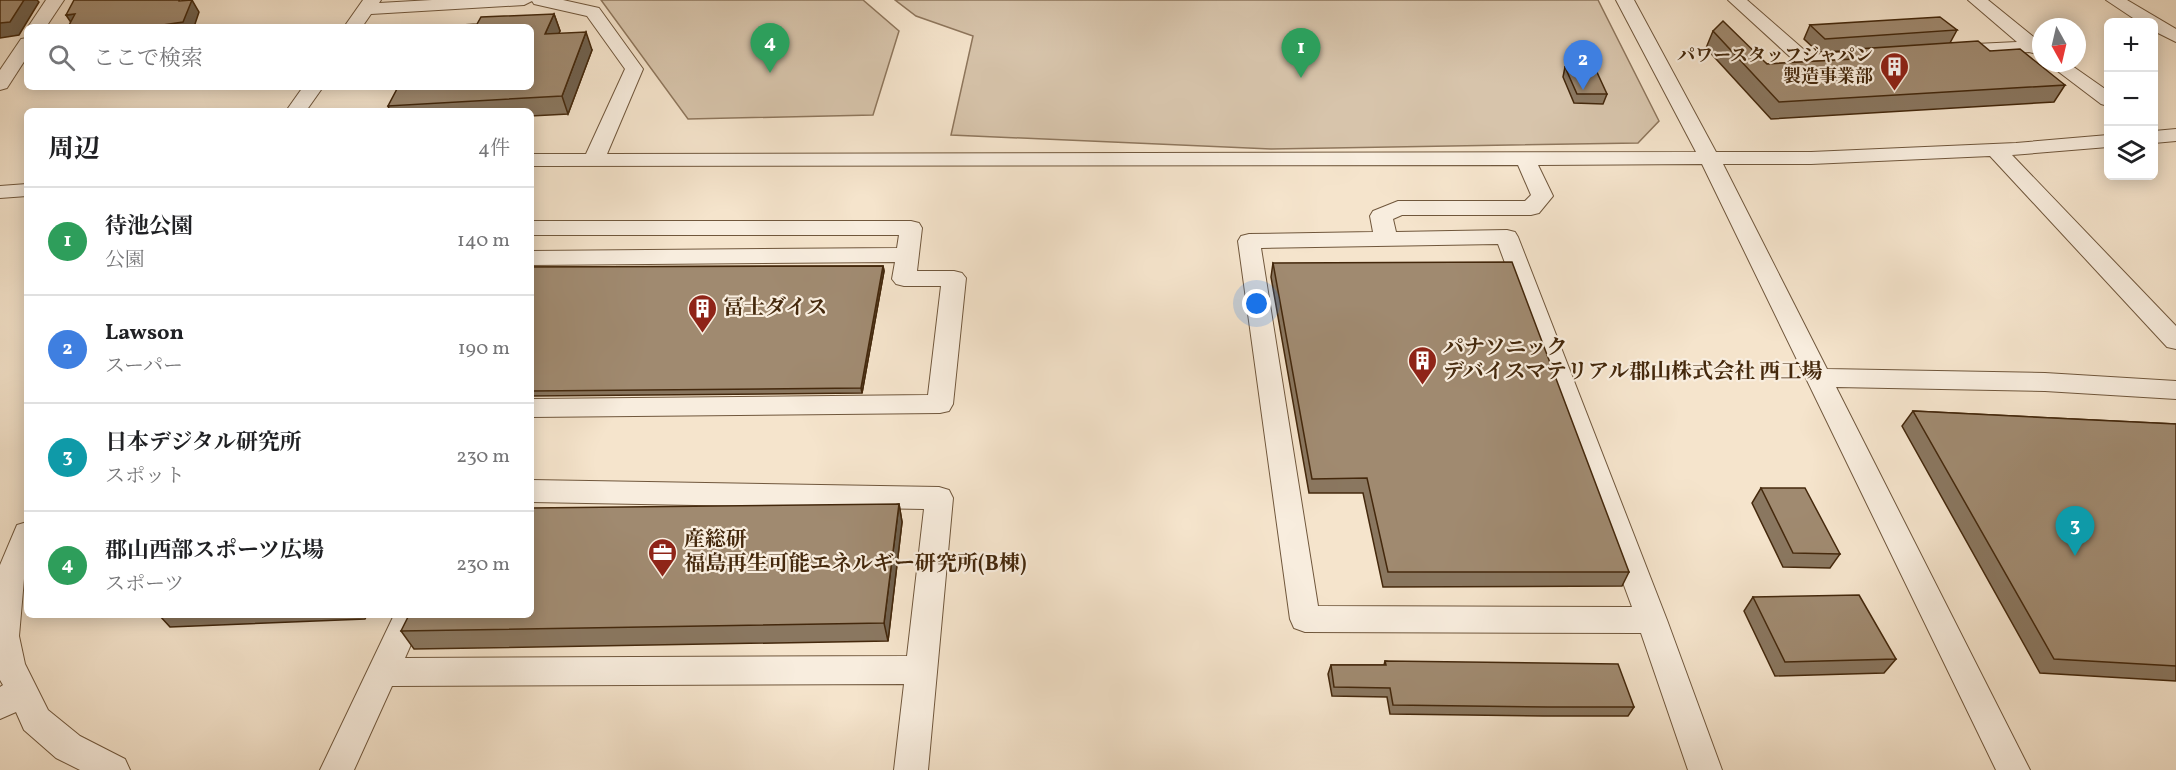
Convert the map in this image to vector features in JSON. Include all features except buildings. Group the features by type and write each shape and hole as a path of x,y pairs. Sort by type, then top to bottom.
{"street":[{"path":"39,24 55,0"},
{"path":"355,24 369,4 524,0"},
{"path":"540,0 593,12 634,69 594,159"},
{"path":"1625,0 1709,158 2013,770"},
{"path":"1737,0 1806,61 1889,55"},
{"path":"1977,0 2032,45"},
{"path":"2115,0 2144,18"},
{"path":"2158,27 2176,38"},
{"path":"0,84 24,48"},
{"path":"1937,52 2032,49"},
{"path":"2069,72 2104,97"},
{"path":"298,108 310,90"},
{"path":"534,160 1811,158 2104,141"},
{"path":"1995,149 2176,341"},
{"path":"1386,239 1381,216 1398,208 1531,208 1542,196 1526,158"},
{"path":"0,192 24,190"},
{"path":"534,228 911,228 904,279 954,278 940,404 534,408"},
{"path":"1652,620 1305,619 1249,241 1507,237 1652,620 1705,770"},
{"path":"534,258 907,255"},
{"path":"1818,378 2045,382 2176,390"},
{"path":"534,491 939,498 910,770"},
{"path":"24,539 4,580 4,636 12,697 68,747 112,770"},
{"path":"337,770 408,618"},
{"path":"383,672 921,670"}],"shaded area":[{"path":"601,0 863,0 899,31 873,115 688,119"},
{"path":"895,0 1598,0 1659,121 1638,143 1271,149 951,135 973,36 916,16"}],"place":[{"name":"郡山西部スポーツ広場","path":"770,73"},
{"name":"待池公園","path":"1301,78"},
{"name":"Lawson","path":"1583,90"},
{"name":"パワースタッフジャパン 製造事業部","path":"1894,92"},
{"name":"冨士ダイス","path":"702,334"},
{"name":"パナソニック デバイスマテリアル郡山株式会社 西工場","path":"1422,386"},
{"name":"日本デジタル研究所","path":"2075,556"},
{"name":"産総研 福島再生可能エネルギー研究所(B棟)","path":"663,578"}]}
